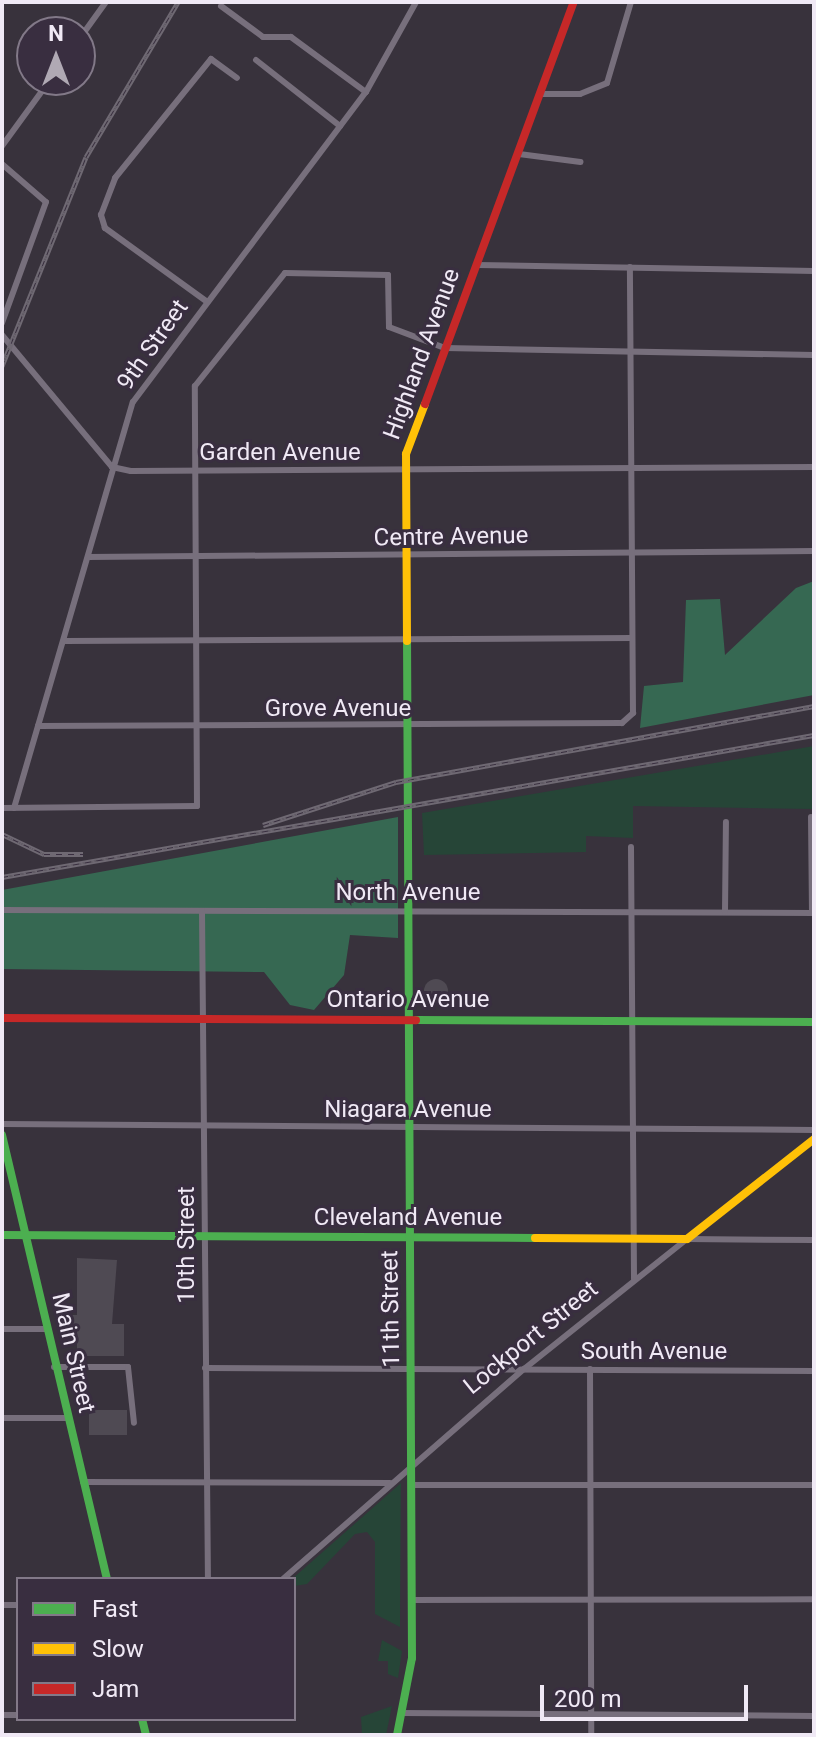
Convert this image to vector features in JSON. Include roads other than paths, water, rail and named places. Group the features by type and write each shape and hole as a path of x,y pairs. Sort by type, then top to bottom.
{"street":[{"name":"9th Street","path":"14,808 133,402 366,92 416,2"},
{"name":"Highland Avenue","path":"408,833 404,470 445,348 574,2"},
{"path":"540,94 580,94 607,83 631,2"},
{"path":"221,6 263,37 291,37 366,92"},
{"path":"206,301 105,228 101,215 108,191 211,59 237,78"},
{"path":"256,60 340,126"},
{"path":"2,146 38,96"},
{"path":"519,154 580,162"},
{"path":"2,164 46,199 2,323"},
{"path":"477,265 814,271"},
{"path":"65,641 632,638 630,267"},
{"path":"2,808 197,806 195,386 285,273 388,275 389,327 445,348 814,355"},
{"path":"2,335 112,467"},
{"name":"Garden Avenue","path":"112,467 196,472 814,467"},
{"name":"Centre Avenue","path":"88,557 814,551"},
{"name":"Grove Avenue","path":"38,726 407,727 622,723 633,713 632,638"},
{"path":"811,817 813,913"},
{"path":"725,912 726,822"},
{"name":"11th Street","path":"397,1735 412,1658 408,833"},
{"path":"631,847 634,1279"},
{"name":"North Avenue","path":"2,910 813,913"},
{"name":"10th Street","path":"202,911 208,1577"},
{"name":"Ontario Avenue","path":"2,1018 814,1022"},
{"name":"Niagara Avenue","path":"2,1124 814,1130"},
{"name":"Main Street","path":"2,1135 54,1367 107,1577"},
{"name":"Lockport Street","path":"285,1577 524,1369 814,1139"},
{"name":"Cleveland Avenue","path":"2,1235 814,1240"},
{"path":"2,1329 46,1329"},
{"path":"54,1367 133,1370 134,1423"},
{"name":"South Avenue","path":"205,1368 814,1371"},
{"path":"590,1369 591,1735"},
{"path":"2,1418 67,1418"},
{"path":"83,1482 390,1483"},
{"path":"412,1485 814,1485"},
{"path":"412,1600 814,1599"},
{"path":"401,1713 814,1716"}],"railway":[{"path":"2,366 86,157 178,2"},
{"path":"263,825 396,782 814,706"},
{"path":"2,877 814,735"},
{"path":"2,834 44,854 83,854"}]}
